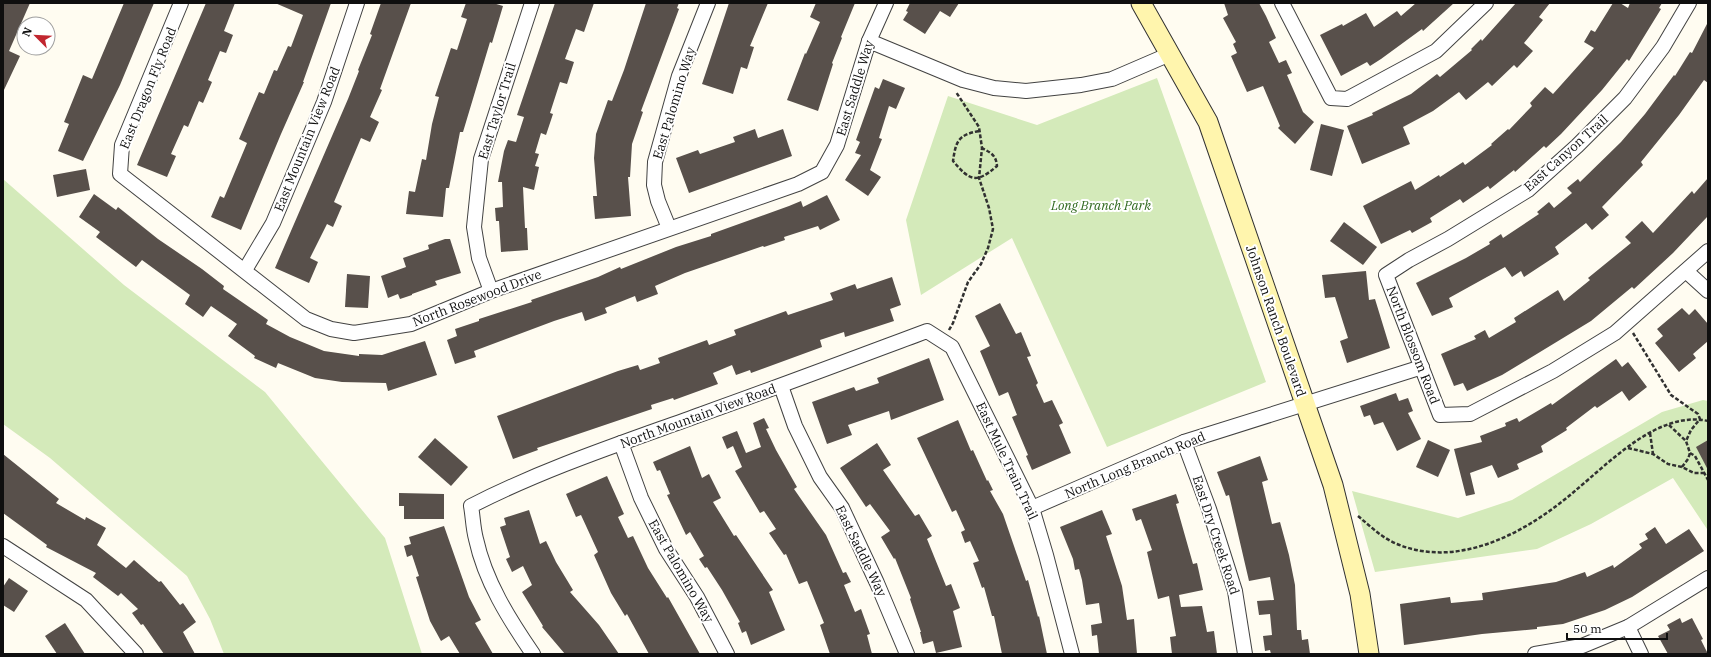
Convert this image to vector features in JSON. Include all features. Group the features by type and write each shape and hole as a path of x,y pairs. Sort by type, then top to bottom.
{"street":[{"name":"East Dragon Fly Road","path":"120,174 122,145 181,3"},
{"name":"East Mountain View Road","path":"245,270 273,222 324,102 357,3"},
{"name":"East Taylor Trail","path":"491,291 479,258 474,227 481,159 532,3"},
{"name":"East Palomino Way","path":"669,228 658,201 654,185 655,162 679,76 708,3"},
{"name":"East Saddle Way","path":"822,172 837,145 869,41 886,3"},
{"name":"Johnson Ranch Boulevard","path":"1141,3 1208,122 1333,485 1360,594 1369,654"},
{"path":"1282,3 1331,98 1347,99 1436,51 1486,3"},
{"name":"East Canyon Trail","path":"1386,275 1528,190 1577,146 1625,98 1663,48 1689,3"},
{"path":"869,41 959,78 994,88 1026,91 1053,89 1112,79 1170,54"},
{"name":"North Rosewood Drive","path":"120,174 306,319 331,329 354,333 411,324 491,291 798,184 822,172"},
{"path":"1625,324 1686,272 1708,251"},
{"path":"1686,272 1708,291"},
{"name":"North Blossom Road","path":"1386,275 1440,415 1470,414 1554,371 1615,333 1625,324"},
{"name":"East Mule Train Trail","path":"927,331 952,347 1032,508 1072,654"},
{"name":"North Mountain View Road","path":"534,654 517,630 493,588 476,540 471,506 500,491 620,443 781,386 927,331"},
{"name":"North Long Branch Road","path":"1032,508 1184,442 1422,367"},
{"name":"East Saddle Way","path":"781,386 795,426 820,477 842,508 907,654"},
{"name":"East Dry Creek Road","path":"1184,442 1209,509 1235,591 1245,654"},
{"name":"East Palomino Way","path":"620,443 642,498 666,550 697,597 727,654"},
{"path":"3,546 86,600 132,652"},
{"path":"1534,654 1582,646 1628,627 1708,578"},
{"path":"1628,627 1641,654"}],"path":[{"path":"941,340 953,324 968,282 981,264 988,248 993,229 989,208 979,178 982,148 979,131 955,90 959,78"},
{"path":"979,131 964,136 955,144 953,161 965,176 979,178 985,176 997,166 996,158 992,153 982,148"},
{"path":"1625,324 1645,350 1671,395 1678,402 1694,410 1700,419"},
{"path":"1686,441 1691,430 1700,419"},
{"path":"1353,512 1385,538 1416,550 1443,553 1480,546 1526,526 1576,491 1627,448 1650,432 1669,425 1700,419 1708,421"},
{"path":"1669,425 1686,441 1690,453 1688,459 1682,467"},
{"path":"1650,432 1653,454"},
{"path":"1627,448 1653,454 1668,464 1682,467 1694,474 1704,473"},
{"path":"1690,453 1695,456 1708,480"}],"green space":[{"name":"Long Branch Park","path":"1157,78 1266,382 1107,447 1012,238 921,295 906,220 948,96 1037,125"},
{"path":"3,179 124,285 265,392 385,538 422,654 224,654 210,619 187,576 50,458 3,424"},
{"path":"1703,400 1708,401 1707,529 1673,478 1591,524 1537,549 1375,572 1352,491 1458,518 1512,500 1662,412"}],"building":[{"path":"3,3 30,3 24,16 16,16 16,35 9,51 16,54 16,56 20,56 3,92"},
{"path":"124,3 154,3 120,85 83,161 58,151 69,124 64,122 83,75 92,79"},
{"path":"206,3 235,3 224,31 233,35 226,53 220,51 208,80 212,82 203,103 199,101 188,127 184,125 171,154 176,156 167,177 137,165"},
{"path":"275,3 331,3 304,82 241,230 211,217 220,196 224,198 247,143 239,139 259,92 264,94 274,70 277,71 288,46 291,47 303,15"},
{"path":"381,3 411,3 380,89 382,90 370,117 379,122 370,142 361,138 334,202 342,206 333,227 327,224 310,258 318,262 309,283 275,268 348,99 372,35 370,34"},
{"path":"466,3 493,3 503,6 492,43 490,42 463,132 460,132 449,188 446,188 443,217 406,214 409,191 415,192 422,159 426,160 432,124 439,97 435,96 451,48 457,50 467,19 461,17"},
{"path":"555,3 594,3 584,32 576,29 565,59 574,62 567,84 560,82 550,113 553,114 546,135 541,133 535,153 539,154 535,166 539,167 534,190 523,187 525,228 527,228 528,250 501,252 499,221 496,221 495,208 503,207 502,182 498,182 504,151 508,140 516,142 524,117 517,115"},
{"path":"646,3 679,3 677,8 679,9 641,111 643,112 632,144 630,177 628,177 631,216 595,219 593,196 597,196 594,158 596,134 608,100 612,101 624,70"},
{"path":"729,3 768,3 750,46 754,47 747,69 741,67 733,94 702,84"},
{"path":"816,3 855,3 832,63 833,64 818,111 787,100 805,53 806,54 820,22 810,17"},
{"path":"910,3 959,3 950,17 940,11 925,34 903,20 908,12 906,11"},
{"path":"1224,3 1259,3 1266,16 1276,38 1269,42 1279,63 1286,60 1292,73 1287,75 1303,112 1314,122 1295,144 1278,128 1280,126 1263,86 1247,92 1231,56 1237,53 1233,44 1236,42 1223,18 1228,15"},
{"path":"1416,3 1454,3 1423,31 1422,29 1381,59 1370,66 1367,62 1341,76 1320,35 1342,24 1343,26 1366,13 1374,27 1397,11 1401,16"},
{"path":"1516,3 1550,3 1539,17 1543,20 1524,43 1533,51 1517,68 1514,65 1492,86 1488,82 1466,100 1459,92 1433,111 1403,127 1410,144 1362,164 1347,126 1373,115 1372,113 1411,94 1437,74 1440,77 1472,50 1471,49 1481,39 1482,41"},
{"path":"1613,3 1620,3 1628,8 1630,3 1662,3 1659,8 1661,9 1629,61 1627,59 1602,90 1561,134 1546,148 1544,146 1515,172 1514,170 1490,189 1488,186 1463,203 1460,199 1430,218 1432,222 1412,233 1410,230 1381,244 1363,206 1411,181 1415,190 1439,175 1440,177 1463,162 1465,165 1492,145 1491,144 1508,129 1509,130 1532,106 1530,103 1545,87 1553,94 1594,48 1584,42 1591,30 1595,32"},
{"path":"1708,22 1708,83 1704,80 1679,115 1641,162 1643,165 1602,207 1609,215 1592,230 1586,223 1555,247 1559,254 1524,277 1521,271 1512,277 1505,267 1449,298 1453,307 1432,316 1416,283 1466,258 1490,244 1489,242 1501,234 1503,238 1539,214 1537,212 1549,202 1554,208 1572,193 1567,188 1578,179 1580,182 1621,142 1645,114 1674,75 1675,76 1690,52 1692,53"},
{"path":"883,79 905,88 896,109 889,106 879,138 882,139 870,170 881,177 868,196 845,180 861,155 855,153 860,142 856,140 875,87 879,89"},
{"path":"1321,124 1344,130 1332,176 1310,170"},
{"path":"755,129 758,138 783,129 792,156 689,193 676,158 698,150 700,154 735,142 733,137"},
{"path":"86,169 90,190 57,197 53,175"},
{"path":"1708,178 1708,216 1673,253 1634,289 1632,287 1591,321 1502,375 1467,391 1463,383 1454,386 1441,354 1476,339 1474,336 1485,330 1489,338 1516,322 1514,318 1558,290 1564,301 1590,280 1588,278 1631,243 1625,237 1642,221 1653,233 1692,191 1694,194"},
{"path":"94,194 116,210 118,207 158,239 202,269 224,286 223,289 268,320 266,324 290,337 324,351 359,356 359,354 382,355 425,341 437,375 388,391 386,383 342,382 315,378 278,363 276,368 254,358 255,356 228,336 237,324 211,306 203,317 185,304 190,295 142,260 136,267 96,237 100,232 79,217"},
{"path":"827,195 840,220 820,230 818,226 784,237 785,240 685,273 655,286 658,294 637,302 635,296 605,308 607,313 585,321 582,312 554,321 474,351 476,357 455,364 447,340 457,336 455,329 479,321 479,319 532,302 531,300 598,277 620,267 621,269 676,247 711,236 711,234 801,201 803,207"},
{"path":"1344,222 1377,247 1363,265 1330,241"},
{"path":"445,239 450,239 461,273 435,281 437,285 412,295 400,299 398,294 388,298 381,276 406,267 403,258 429,249 428,245"},
{"path":"1366,271 1369,300 1375,299 1390,348 1347,363 1340,341 1348,338 1335,297 1325,298 1322,275"},
{"path":"347,274 370,276 368,308 345,307"},
{"path":"892,277 901,305 890,309 894,321 845,337 844,332 820,340 822,347 751,373 750,370 736,375 732,365 713,373 718,384 674,400 673,398 651,405 652,409 537,448 538,450 513,459 497,416 618,371 638,365 640,370 660,363 658,358 707,340 709,345 736,335 734,330 786,311 788,315 833,300 830,293 855,284 857,289"},
{"path":"1000,303 1016,334 1021,332 1031,356 1027,357 1038,383 1036,385 1044,403 1052,400 1063,423 1059,425 1071,453 1032,470 1026,456 1028,455 1012,417 1017,415 1008,392 999,396 980,351 990,346 975,316"},
{"path":"1682,308 1689,315 1695,309 1708,324 1708,341 1693,354 1696,358 1679,372 1655,343 1663,336 1657,329"},
{"path":"929,358 944,400 891,420 889,411 848,425 852,435 827,444 812,402 854,387 856,391 879,383 877,378"},
{"path":"1616,359 1622,367 1628,362 1647,387 1629,401 1622,391 1597,408 1595,406 1566,428 1567,430 1541,446 1543,452 1517,464 1519,469 1498,478 1492,465 1470,473 1475,494 1466,496 1454,449 1482,442 1480,436 1506,426 1505,423 1517,418 1519,422 1551,403 1552,405"},
{"path":"1396,393 1399,401 1408,398 1413,411 1408,413 1421,439 1397,451 1383,422 1374,425 1370,415 1364,417 1360,406"},
{"path":"764,418 769,428 766,429 776,450 797,487 794,489 826,535 843,573 846,572 851,582 844,585 855,612 861,609 870,634 867,635 872,654 830,654 820,625 824,623 807,581 799,584 786,554 784,555 769,533 776,529 764,511 760,513 735,471 742,467 733,446 727,449 722,437 737,431 746,453 761,447 753,423"},
{"path":"958,420 971,451 973,450 987,481 988,480 993,490 990,491 1003,514 1026,581 1028,580 1038,617 1039,616 1047,654 1002,654 994,616 992,616 984,587 982,588 973,563 979,561 970,541 965,543 961,532 965,530 956,510 952,512 917,438"},
{"path":"435,438 468,467 451,486 418,457"},
{"path":"1428,440 1450,450 1438,477 1416,467"},
{"path":"1708,440 1708,470 1696,447"},
{"path":"877,443 891,465 883,470 915,516 919,514 932,536 927,539 946,586 951,584 960,608 953,611 962,647 936,653 933,641 923,644 921,632 910,599 911,598 895,558 894,559 881,537 890,531 870,504 866,507 840,468"},
{"path":"690,446 702,478 709,474 721,498 713,502 734,536 736,535 773,590 769,592 785,630 751,645 746,631 742,633 738,623 740,622 722,590 707,567 705,568 699,559 704,556 690,532 686,535 667,495 670,494 660,470 657,471 653,462"},
{"path":"3,454 59,499 56,503 85,520 86,517 106,528 97,545 126,568 134,560 159,582 161,581 180,605 183,603 196,622 183,632 195,654 164,654 143,624 141,625 132,613 138,609 121,593 118,596 93,577 96,573 46,547 47,545 3,513"},
{"path":"1260,456 1268,480 1262,482 1272,524 1280,522 1289,555 1295,585 1297,630 1301,630 1302,640 1308,639 1310,654 1271,654 1270,650 1265,651 1263,636 1272,635 1270,614 1259,615 1257,601 1274,600 1270,577 1249,581 1229,495 1226,496 1217,472"},
{"path":"607,476 624,514 618,517 628,538 633,536 648,568 667,598 668,597 700,654 649,654 627,614 625,616 611,593 594,555 598,552 581,515 576,517 566,494"},
{"path":"399,493 444,494 444,519 404,519 404,506 399,506"},
{"path":"1176,494 1179,503 1176,504 1193,564 1197,563 1203,590 1179,595 1181,607 1202,606 1207,632 1214,631 1217,654 1172,654 1170,637 1176,636 1169,596 1158,599 1147,552 1152,550 1141,519 1136,521 1132,509"},
{"path":"529,510 540,544 546,541 556,562 573,590 570,592 599,625 619,654 565,654 542,627 543,626 522,592 532,585 523,566 512,572 506,559 510,557 500,527 506,525 504,518"},
{"path":"1102,510 1112,534 1106,536 1122,586 1127,620 1134,619 1137,654 1099,654 1097,635 1092,636 1091,625 1102,623 1099,603 1086,605 1079,569 1075,570 1073,559 1060,527"},
{"path":"444,526 469,597 481,620 475,623 493,654 460,654 449,636 441,641 430,621 416,577 419,576 412,555 407,557 404,546 411,544 409,537"},
{"path":"1655,527 1666,544 1689,529 1704,551 1632,597 1605,610 1563,624 1537,627 1537,629 1482,634 1404,645 1400,604 1450,597 1451,603 1483,600 1482,593 1556,582 1585,572 1587,577 1613,565 1614,568 1642,548 1639,544 1648,539 1645,534"},
{"path":"9,578 28,591 14,612 3,605 3,587"},
{"path":"1680,618 1682,623 1692,618 1703,639 1701,640 1708,654 1668,654 1658,636 1670,630 1667,625"},
{"path":"65,623 85,654 57,654 45,636"}]}
